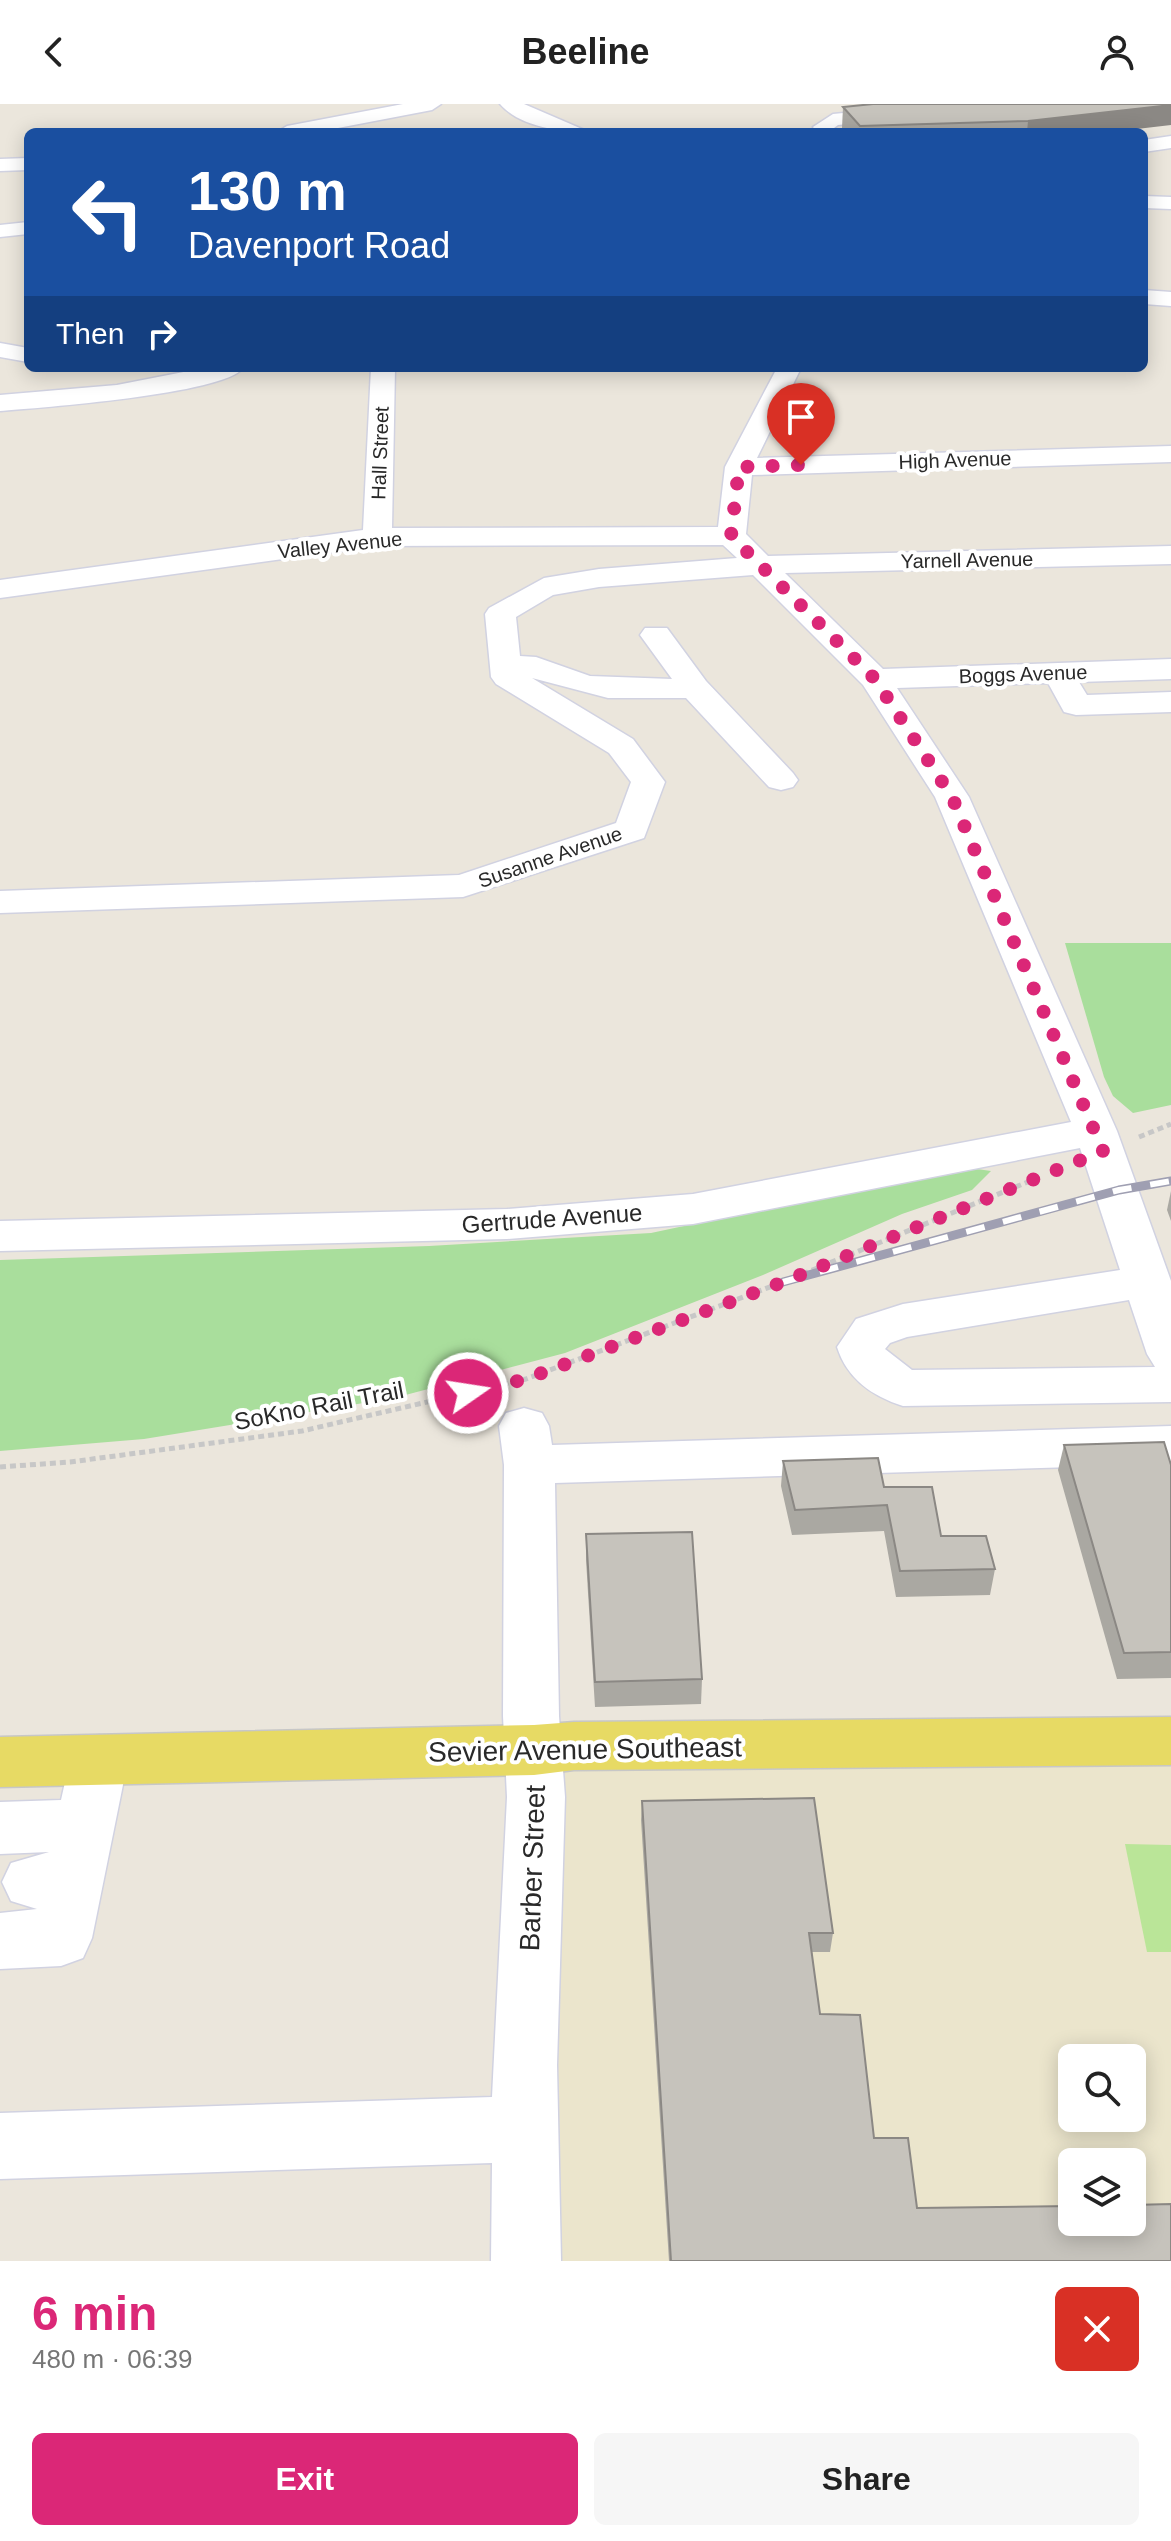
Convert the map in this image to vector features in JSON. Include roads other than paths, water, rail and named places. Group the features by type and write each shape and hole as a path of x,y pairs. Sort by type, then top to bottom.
{"main road":[{"name":"Sevier Avenue Southeast","path":"0,1762 534,1750 574,1746 1171,1741"}],"street":[{"path":"308,128 432,104"},
{"path":"509,104 568,128"},
{"path":"824,128 833,120 993,104"},
{"path":"1148,145 1171,142"},
{"path":"0,165 24,164"},
{"path":"1148,202 1171,203"},
{"path":"0,231 24,228"},
{"path":"1148,297 1171,299"},
{"path":"0,350 24,354"},
{"path":"0,403 111,394 195,380 219,372"},
{"name":"Hall Street","path":"377,537 383,372"},
{"path":"787,372 739,467 731,536 875,679 952,797 1100,1141 1171,1354"},
{"name":"High Avenue","path":"739,467 1171,454"},
{"name":"Valley Avenue","path":"0,589 377,537 731,536"},
{"name":"Yarnell Avenue","path":"763,565 1171,555"},
{"name":"Susanne Avenue","path":"0,902 463,886 631,830 648,782 621,746 507,677 500,614 544,587 599,578 763,565"},
{"path":"656,635 695,688 781,780"},
{"path":"505,655 568,683 612,691 695,688"},
{"name":"Boggs Avenue","path":"875,679 1171,669"},
{"path":"1058,672 1076,705 1171,702"},
{"name":"Gertrude Avenue","path":"0,1236 507,1224 693,1209 1100,1141"},
{"path":"1148,1281 903,1321 873,1331 861,1347 866,1363 903,1388 1171,1384"},
{"name":"Barber Street","path":"526,2261 524,2129 536,1797 526,1446 1171,1445"},
{"path":"0,1941 61,1938 64,1863 99,1760"},
{"path":"0,1828 64,1863"},
{"path":"0,2146 524,2129"}],"railway":[{"path":"783,1282 1119,1190 1171,1181"}]}
